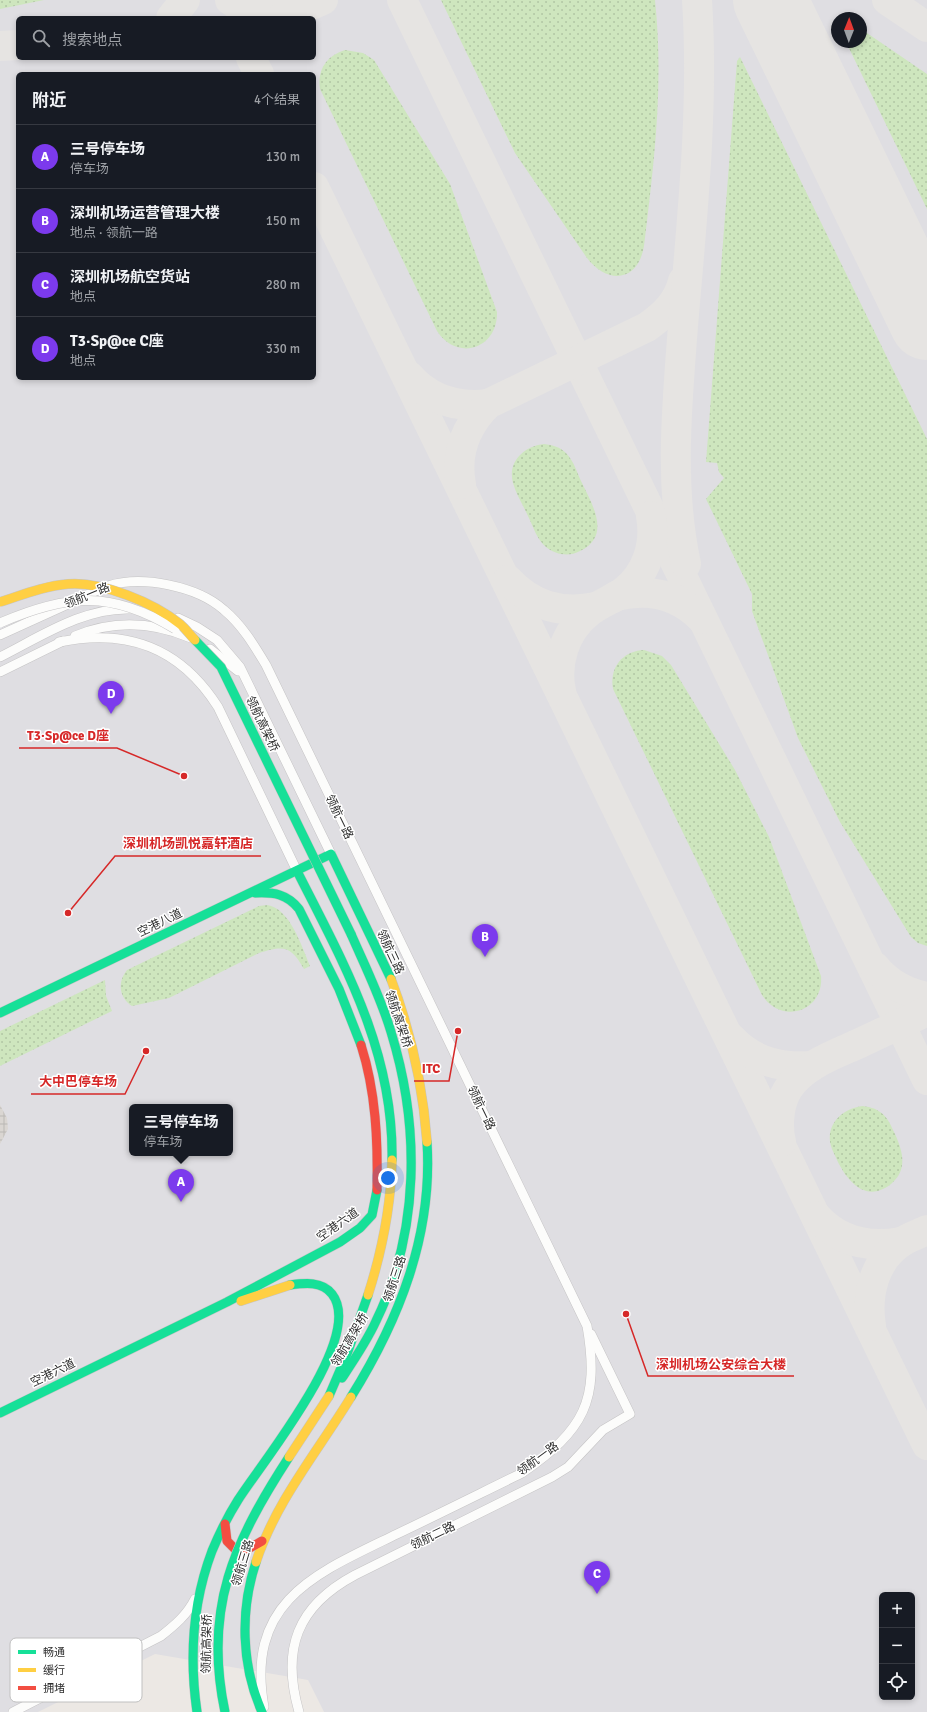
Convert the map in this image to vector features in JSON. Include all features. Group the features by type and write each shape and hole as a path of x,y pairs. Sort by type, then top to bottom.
{"main road":[{"name":"领航高架桥","path":"0,602 27,592 54,586 89,585 121,593 157,609 180,624 221,667 371,978 391,1033 406,1096 411,1157 410,1191 407,1222 398,1264 381,1312 368,1338 263,1498 248,1523 233,1555 224,1584 218,1618 217,1655 219,1682 225,1712"},
{"name":"空港八道","path":"0,1013 331,854"},
{"name":"领航三路","path":"262,1712 253,1687 248,1666 243,1621 248,1582 263,1541 287,1494 344,1409 368,1371 384,1341 407,1285 421,1234 425,1206 428,1143 426,1111 416,1058 390,978 331,854"},
{"path":"297,870 354,984 378,1050 388,1103 391,1153 389,1210 384,1239 370,1293 343,1366 329,1396"},
{"name":"空港六道","path":"0,1412 223,1305 321,1252 365,1224 372,1215 376,1205 377,1138 371,1087 359,1039 348,1012 299,909 293,900 286,895 277,893 267,892 248,894"},
{"path":"197,1712 192,1668 193,1621 197,1596 209,1559 225,1523 238,1500 324,1370 338,1331 340,1317 337,1301 330,1291 319,1285 296,1283 257,1297 223,1305"},
{"path":"311,1391 344,1409"},
{"path":"303,1403 336,1421"},
{"path":"225,1523 225,1538 228,1543 237,1549 243,1551 250,1550 263,1541"}],"street":[{"name":"领航一路","path":"0,635 109,586 142,582 163,583 203,597 223,609 238,623 266,665 586,1326 592,1354 592,1373 588,1393 577,1424 565,1439 548,1455 522,1473 325,1569 291,1595 269,1630 263,1651 261,1691 265,1712"},
{"path":"0,623 29,611 65,601 90,600 112,602 146,614 166,624 186,636 221,667"},
{"path":"0,657 55,629 98,612 120,609 145,610 174,617 197,627 217,640 240,667 254,693 331,854"},
{"path":"0,672 59,642 84,632 114,625 140,625 167,630 199,642 212,650 240,673 254,693"},
{"path":"59,642 97,637 134,641 166,654 189,670 218,707 297,870"},
{"name":"领航二路","path":"299,1712 294,1695 291,1668 297,1635 302,1622 323,1595 337,1584 355,1574 552,1477 568,1467 603,1430 630,1414 586,1326"},
{"path":"142,1646 161,1636 177,1623 189,1610 197,1596"},
{"name":"领航二路","path":"294,1695 306,1712"},
{"path":"13,1712 32,1702"}],"shaded area":[{"path":"0,0 927,0 927,1712 324,1712 308,1680 155,1654 142,1660 142,1638 10,1638 10,1702 58,1702 38,1712 0,1712"},
{"path":"0,1105 7,1118 8,1129 0,1144"}],"green space":[{"path":"0,0 44,0 0,9"},
{"path":"441,0 655,0 658,32 657,124 644,246 641,258 636,267 629,273 621,276 613,276 604,273 595,267 587,258 515,153"},
{"path":"867,33 927,74 927,209 849,48 867,48"},
{"path":"345,50 363,53 374,60 450,184 497,312 496,325 491,335 484,342 475,347 465,348 455,346 445,341 437,331 320,89 320,76 324,65 333,56"},
{"path":"740,57 927,439 927,946 918,943 911,937 840,822 798,738 752,611 752,594 706,499 724,478 719,472 717,463 706,462 737,61"},
{"path":"544,444 559,448 569,456 590,500 597,519 595,537 590,545 576,553 563,554 554,552 540,541 513,483 513,468 519,456 530,448"},
{"path":"644,650 662,656 671,665 735,770 769,837 821,976 820,988 816,998 809,1006 790,1012 780,1010 770,1004 762,995 613,689 613,674 619,662 630,653"},
{"path":"267,905 282,913 289,921 299,939 310,966 304,969 295,956 286,949 281,948 268,950 259,953 169,998 132,1006 124,999 121,985 127,970 259,906"},
{"path":"105,980 106,996 112,1011 0,1066 0,1031"},
{"path":"863,1106 870,1107 885,1116 895,1134 902,1154 902,1167 896,1179 882,1190 873,1192 866,1191 858,1187 846,1175 833,1151 830,1138 833,1124 837,1118 849,1110"}],"taxiway":[{"path":"173,16 185,0"},
{"path":"230,0 246,9 264,14 281,14 300,10"},
{"path":"286,16 323,0"},
{"path":"402,0 927,1080"},
{"path":"686,564 678,505 676,445 698,122 699,40 697,0"},
{"path":"887,0 927,27"},
{"path":"0,46 16,45"},
{"path":"252,60 258,72"},
{"path":"316,191 927,1445"},
{"path":"461,484 460,462 464,441 474,421 488,404 647,327 659,318 674,302 681,289 683,281"},
{"path":"409,376 426,391 445,400 466,405 488,404"},
{"path":"561,691 559,670 568,639 579,621 596,607 623,592 638,576 644,567 651,548 651,516"},
{"path":"508,580 527,596 548,606 571,609 596,607"},
{"path":"616,596 640,593 662,595 683,604 702,619"},
{"path":"875,967 886,978 898,986 912,993 927,997"},
{"path":"781,1142 779,1122 783,1101 788,1089 802,1073 831,1056 927,1011"},
{"path":"731,1038 749,1053 768,1062 789,1066 812,1066"},
{"path":"816,1216 834,1232 855,1241 877,1244 901,1242"},
{"path":"871,1326 871,1291 879,1268 892,1250 905,1240 927,1230"}],"runway":[{"path":"770,0 927,323"}],"traffic: fast":[{"path":"195,640 221,667 351,934"},
{"path":"0,1013 331,854 391,979"},
{"path":"297,871 348,975 363,1010 375,1045 385,1082 390,1120 392,1160"},
{"path":"255,893 280,895 290,900 299,909 339,989 361,1045"},
{"path":"342,1378 369,1336 390,1287 401,1251 408,1215 411,1178 411,1141 407,1104 400,1068 391,1032 382,1007 351,934"},
{"path":"351,1397 384,1338 398,1307 409,1276 418,1243 424,1210 427,1176 427,1142"},
{"path":"0,1413 227,1302 340,1242 360,1228 372,1215 377,1190"},
{"path":"197,1712 193,1671 194,1630 200,1591 212,1551 238,1500 307,1399 324,1368 335,1339 339,1314 332,1294 328,1290 318,1285 290,1285"},
{"path":"329,1396 347,1354 368,1295"},
{"path":"225,1712 219,1675 218,1640 221,1608 228,1577 253,1518 289,1457"},
{"path":"256,1562 247,1599 245,1637 250,1675 262,1712"}],"traffic: slow":[{"path":"0,602 33,591 59,585 82,584 96,586 127,595 156,608 180,624 195,640"},
{"path":"391,979 415,1059 427,1142"},
{"path":"368,1295 378,1262 385,1228 390,1194 392,1160"},
{"path":"241,1301 290,1285"},
{"path":"289,1457 329,1396"},
{"path":"256,1562 264,1540 286,1497 351,1397"}],"traffic: jam":[{"path":"361,1045 370,1081 375,1117 377,1190"},
{"path":"225,1524 227,1541 235,1549 248,1549 262,1541"}],"place":[{"name":"T3·Sp@ce C座","path":"111,714"},
{"name":"T3·Sp@ce D座","path":"184,776"},
{"name":"深圳机场凯悦嘉轩酒店","path":"68,913"},
{"name":"深圳机场运营管理大楼","path":"485,957"},
{"name":"ITC","path":"458,1031"},
{"name":"大中巴停车场","path":"146,1051"},
{"name":"三号停车场","path":"181,1202"},
{"name":"深圳机场公安综合大楼","path":"626,1314"},
{"name":"深圳机场航空货站","path":"597,1594"}]}
